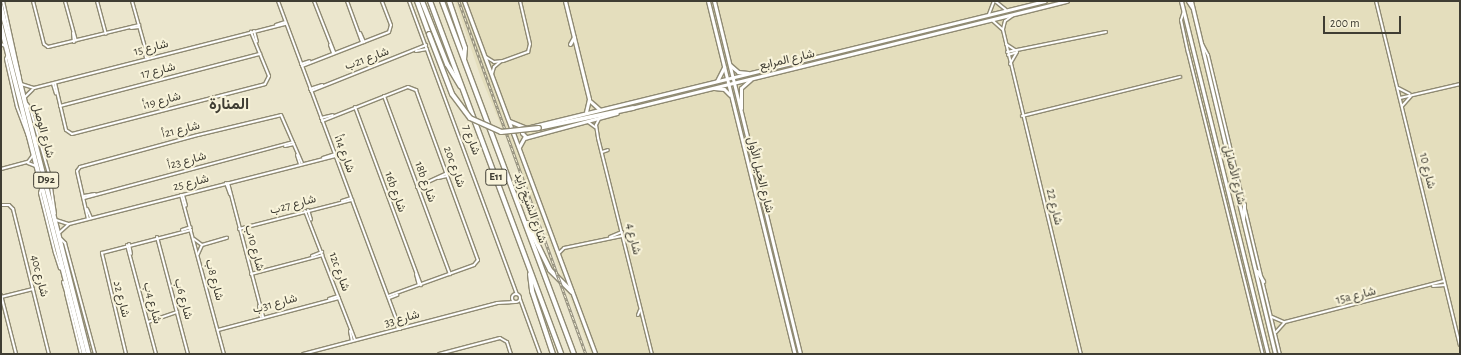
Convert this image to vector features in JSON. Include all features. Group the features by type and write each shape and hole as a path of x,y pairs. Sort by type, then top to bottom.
{"highway":[{"path":"417,1 452,94 470,118 501,132 539,128 633,108"},
{"path":"422,1 449,68 463,91"},
{"name":"شارع الشيخ زايد","path":"430,1 561,354"},
{"name":"شارع الشيخ زايد","path":"442,1 574,354"},
{"path":"449,1 464,46 464,60"},
{"path":"525,222 533,231 550,270 572,292"},
{"path":"530,270 532,291 553,354"}],"main road":[{"path":"464,1 595,354"},
{"path":"565,1 589,99 594,107 602,110"},
{"name":"شارع الخيل الأول","path":"708,1 795,354"},
{"name":"شارع الخيل الأول","path":"714,1 800,354"},
{"name":"شارع المرابع","path":"733,80 749,74 1045,1"},
{"name":"شارع المرابع","path":"526,128 716,82 754,77 1066,1"},
{"name":"شارع الأصايل","path":"1182,1 1268,354"},
{"path":"1188,1 1193,9"},
{"path":"1191,1 1193,9"},
{"name":"شارع الوصل","path":"1,6 60,233 89,354"},
{"name":"شارع الأصايل","path":"1193,9 1275,354"},
{"name":"شارع الوصل","path":"1,25 85,354"},
{"path":"570,44 574,37"},
{"path":"716,82 725,65"},
{"path":"730,65 738,72 749,74"},
{"path":"741,110 741,88 754,77"},
{"name":"شارع المرابع","path":"526,137 587,122 728,81"},
{"path":"708,88 722,89 731,96"},
{"path":"585,113 589,99"},
{"path":"509,121 526,128 522,132 526,137 520,140 519,147"},
{"path":"1243,221 1244,204"},
{"path":"1255,268 1263,281"}],"street":[{"path":"4,1 22,74 20,80"},
{"path":"33,1 46,46 75,42 139,26"},
{"path":"65,1 75,42"},
{"path":"97,1 106,34"},
{"path":"132,1 147,59"},
{"name":"شارع 14أ","path":"278,1 399,329"},
{"path":"314,1 334,53"},
{"path":"347,1 363,42"},
{"path":"302,65 388,33 391,25 382,1"},
{"name":"شارع 7","path":"409,1 513,286 520,299"},
{"path":"485,56 492,61 503,61 524,55 530,48 520,1"},
{"path":"987,16 992,10 994,1 1008,10"},
{"name":"شارع 10","path":"1376,1 1460,345"},
{"path":"1184,11 1181,20 1263,354"},
{"path":"1003,30 1006,19 1020,12"},
{"path":"988,20 998,23 1003,30"},
{"name":"شارع 15","path":"21,84 34,88 54,84 286,23"},
{"name":"شارع 22","path":"1003,30 1022,116 1081,354"},
{"path":"253,31 260,53"},
{"path":"1008,53 1106,32"},
{"path":"1200,41 1207,52 1280,354"},
{"path":"1,44 7,47"},
{"path":"1006,44 1017,52"},
{"name":"شارع 21ب","path":"311,90 415,51 426,45"},
{"name":"شارع 21ب","path":"415,51 427,49"},
{"path":"1010,65 1017,52"},
{"name":"شارع 17","path":"60,105 260,53"},
{"name":"شارع 19أ","path":"60,105 66,130 73,134 265,84 269,77 260,53"},
{"path":"492,76 494,67 503,61"},
{"path":"1022,116 1180,77"},
{"path":"54,84 60,105"},
{"path":"1400,98 1460,84"},
{"name":"20c شارع","path":"383,96 409,87 416,90 477,257 474,265 449,274"},
{"path":"1397,87 1413,94"},
{"path":"25,98 34,88"},
{"path":"1402,107 1413,94"},
{"path":"322,119 383,96"},
{"name":"18b شارع","path":"383,96 449,274"},
{"name":"16b شارع","path":"354,107 420,285"},
{"name":"شارع 21أ","path":"84,197 78,172 81,166 277,115 285,119 294,143"},
{"path":"587,122 596,128 600,118"},
{"name":"شارع 4","path":"596,128 652,354"},
{"path":"294,143 301,164"},
{"name":"شارع 23أ","path":"84,197 294,143"},
{"path":"602,152 608,150"},
{"path":"1,170 24,163 34,154"},
{"name":"شارع 25","path":"69,224 335,155"},
{"path":"24,163 38,168"},
{"path":"416,186 447,175"},
{"name":"شارع 10ب","path":"227,183 262,317"},
{"name":"شارع 8ب","path":"182,195 224,354"},
{"path":"84,197 90,219"},
{"name":"شارع 27ب","path":"239,228 351,199"},
{"name":"40c شارع","path":"1,205 9,205 13,210 49,354"},
{"name":"12c شارع","path":"306,210 354,341"},
{"path":"56,220 69,224 60,233"},
{"path":"128,244 191,228"},
{"path":"610,237 622,232"},
{"path":"558,254 564,248 610,237 622,236"},
{"name":"شارع 6ب","path":"158,237 188,354"},
{"path":"202,245 227,238"},
{"path":"61,239 65,243 95,354"},
{"path":"194,239 202,245"},
{"name":"شارع 2د","path":"126,354 101,258 106,250 128,244"},
{"name":"شارع 4ب","path":"128,244 156,354"},
{"path":"198,254 202,245"},
{"path":"555,245 564,248"},
{"path":"251,273 322,254"},
{"path":"388,297 449,274"},
{"name":"15a شارع","path":"1285,322 1432,286 1444,281"},
{"path":"63,282 81,354"},
{"name":"15a شارع","path":"1432,286 1445,285"},
{"name":"شارع 7","path":"512,296 513,286"},
{"path":"66,293 69,288"},
{"path":"16,354 2,297 33,290"},
{"name":"شارع 33","path":"506,301 517,294"},
{"path":"512,296 515,302 522,308"},
{"name":"شارع 31ب","path":"217,329 338,297"},
{"path":"515,302 520,299 540,354"},
{"name":"شارع 33","path":"303,354 506,301 515,302"},
{"path":"638,315 641,309"},
{"path":"148,321 178,313"},
{"path":"1271,317 1285,322 1275,334"},
{"path":"439,354 499,339 506,341 511,354"}],"shaded area":[{"path":"455,1 1460,1 1460,354 591,354 548,239 480,75"}],"railway":[{"path":"459,1 586,354"}],"district":[{"name":"المنارة","path":"229,104"}]}
